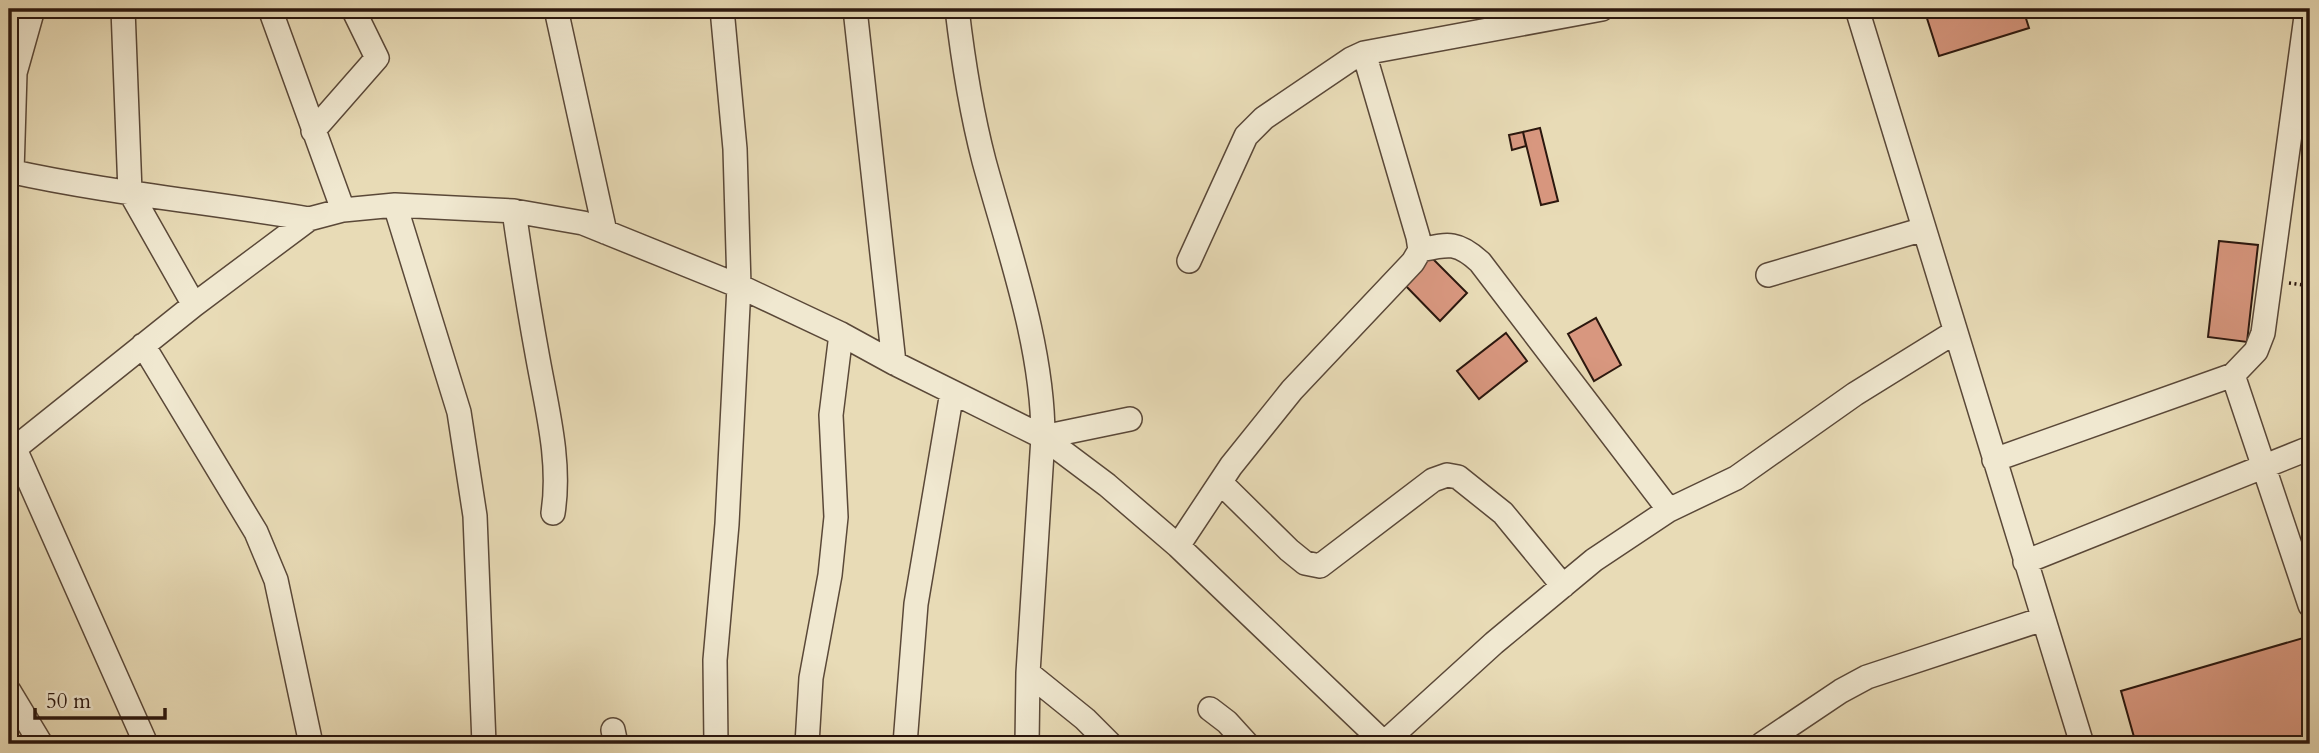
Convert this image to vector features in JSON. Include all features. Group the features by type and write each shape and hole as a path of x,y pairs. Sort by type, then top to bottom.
{"street":[{"path":"33,9 15,73 10,171 309,219"},
{"path":"123,9 130,192 194,305"},
{"path":"270,9 344,210"},
{"path":"313,131 377,58 354,9"},
{"path":"556,9 605,232"},
{"path":"716,744 715,660 727,524 739,286 735,149 722,9"},
{"path":"855,9 894,363"},
{"path":"957,9 962,55 984,159 1012,255 1043,408 1028,673 1027,744"},
{"path":"1189,261 1246,136 1264,118 1351,59 1364,53 1602,9"},
{"path":"1857,9 2082,744"},
{"path":"1994,460 2233,375 2256,351 2263,333 2307,9"},
{"path":"1178,546 1220,483 1292,390 1413,262 1420,250 1364,53"},
{"path":"146,744 11,448 309,219 344,210 395,205 514,211 583,223 739,286 841,334 1043,437 1107,485 1178,546 1384,744 1494,643 1594,560 1669,510 1736,478 1855,394 1955,332"},
{"path":"395,205 459,412 475,516 484,744"},
{"path":"514,211 527,303 551,432 556,490 553,513"},
{"path":"1768,275 1924,229"},
{"path":"1420,250 1448,244 1466,249 1479,262 1669,510"},
{"path":"807,744 811,678 830,575 836,517 831,415 841,334"},
{"path":"143,345 256,532 276,580 311,744"},
{"path":"2233,375 2310,605"},
{"path":"905,744 916,604 952,392"},
{"path":"1043,437 1130,419"},
{"path":"2025,562 2310,448"},
{"path":"1220,483 1289,550 1305,563 1320,566 1433,480 1447,475 1458,477 1503,513 1563,586"},
{"path":"1762,744 1841,691 1867,677 2043,619"},
{"path":"1028,673 1110,744"},
{"path":"9,691 41,744"},
{"path":"1210,709 1227,722 1247,744"}],"building":[{"path":"1924,9 2023,9 2029,28 1939,56"},
{"path":"1540,128 1558,201 1541,205 1523,132"},
{"path":"1523,132 1526,146 1512,150 1509,135"},
{"path":"2219,241 2258,245 2247,342 2208,337"},
{"path":"1427,253 1467,293 1440,321 1400,280"},
{"path":"1596,318 1621,365 1594,381 1568,334"},
{"path":"1506,333 1527,361 1479,399 1457,371"},
{"path":"2310,636 2310,744 2136,744 2121,691"}]}
